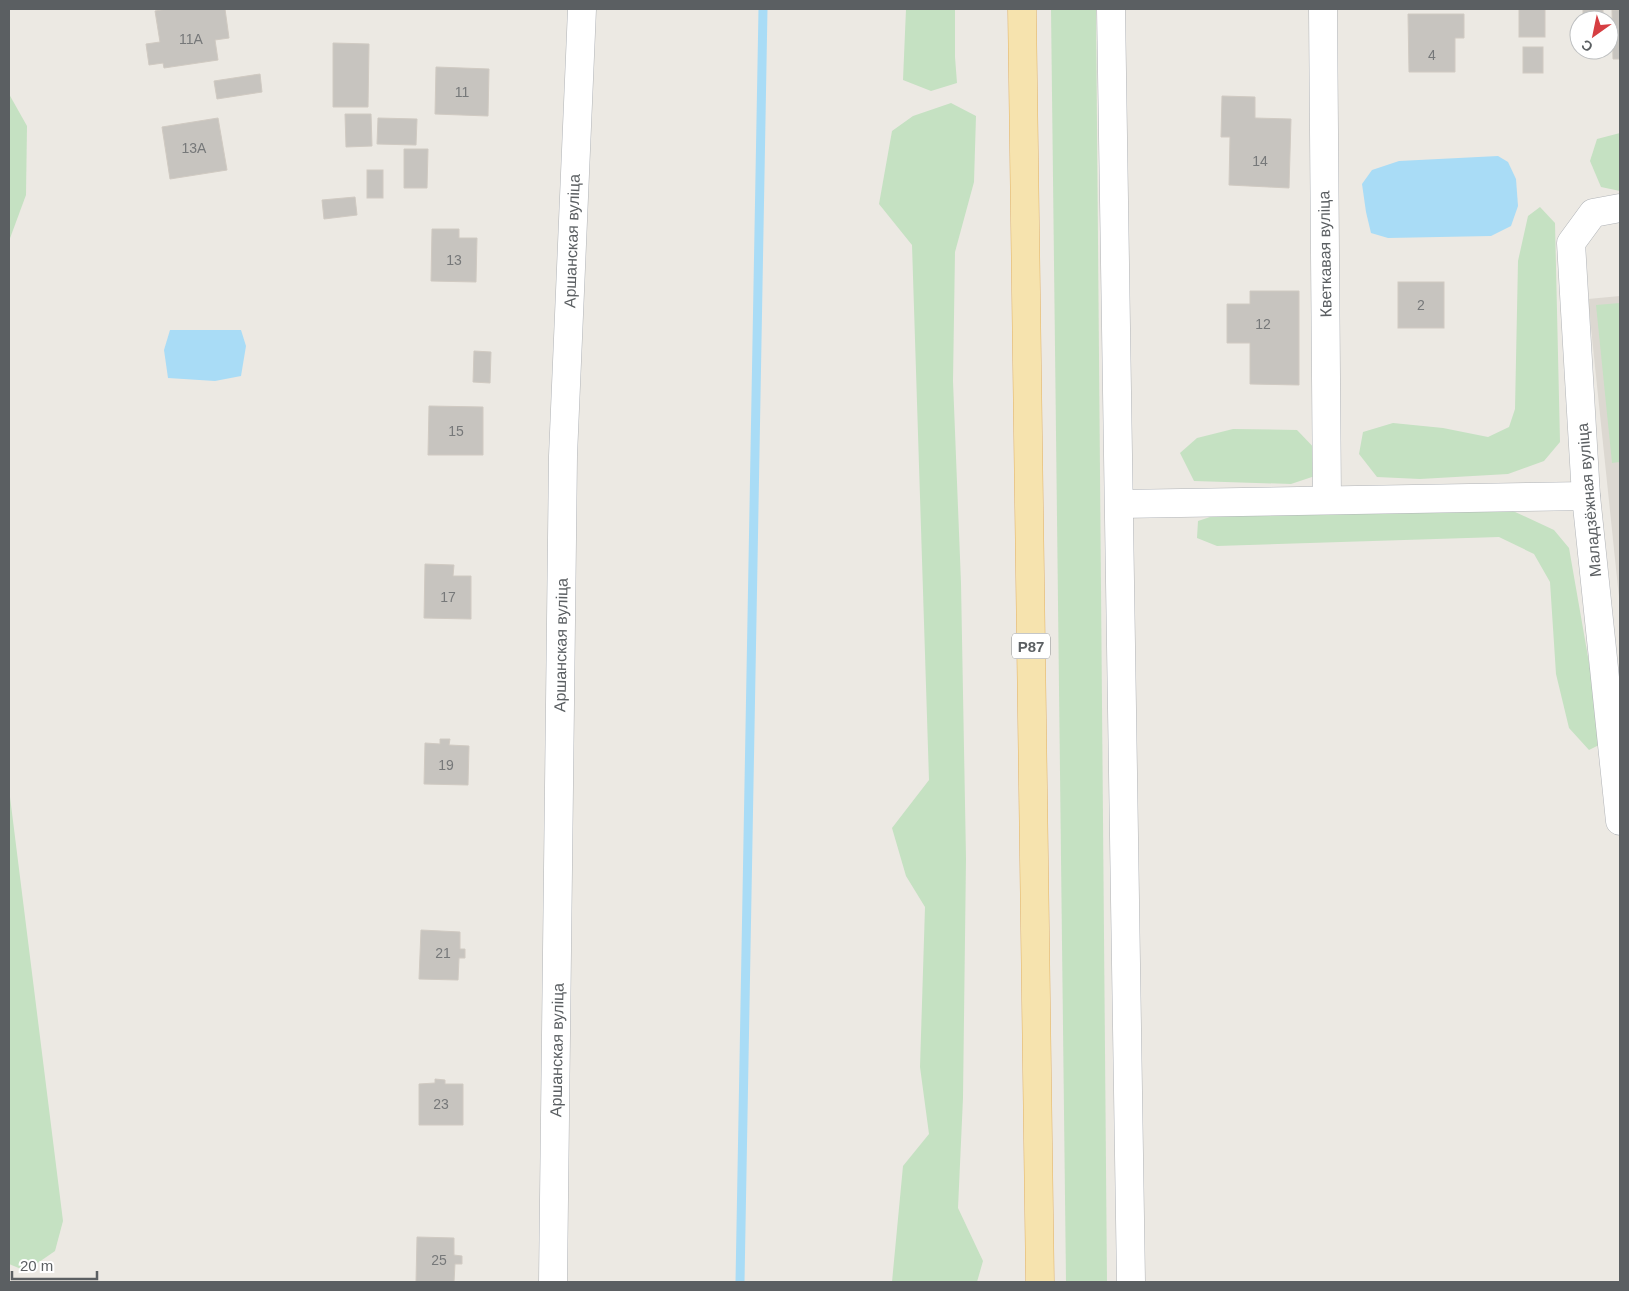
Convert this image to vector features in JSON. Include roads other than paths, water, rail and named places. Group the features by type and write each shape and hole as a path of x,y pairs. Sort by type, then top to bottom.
{"main road":[{"name":"Р87","path":"1022,9 1040,1282"}],"street":[{"name":"Аршанская вуліца","path":"553,1282 563,456 582,9"},
{"path":"1111,9 1131,1282"},
{"name":"Кветкавая вуліца","path":"1323,9 1327,499"},
{"name":"Маладзёжная вуліца","path":"1620,208 1594,213 1571,243 1586,496 1620,821"},
{"path":"1120,504 1586,496"}],"water":[{"path":"1498,156 1508,162 1516,179 1518,206 1511,226 1491,236 1388,238 1371,233 1362,184 1372,170 1399,161"},
{"path":"170,330 241,330 246,346 241,376 215,381 168,378 164,350"}],"waterway":[{"path":"740,1282 763,9"}]}
